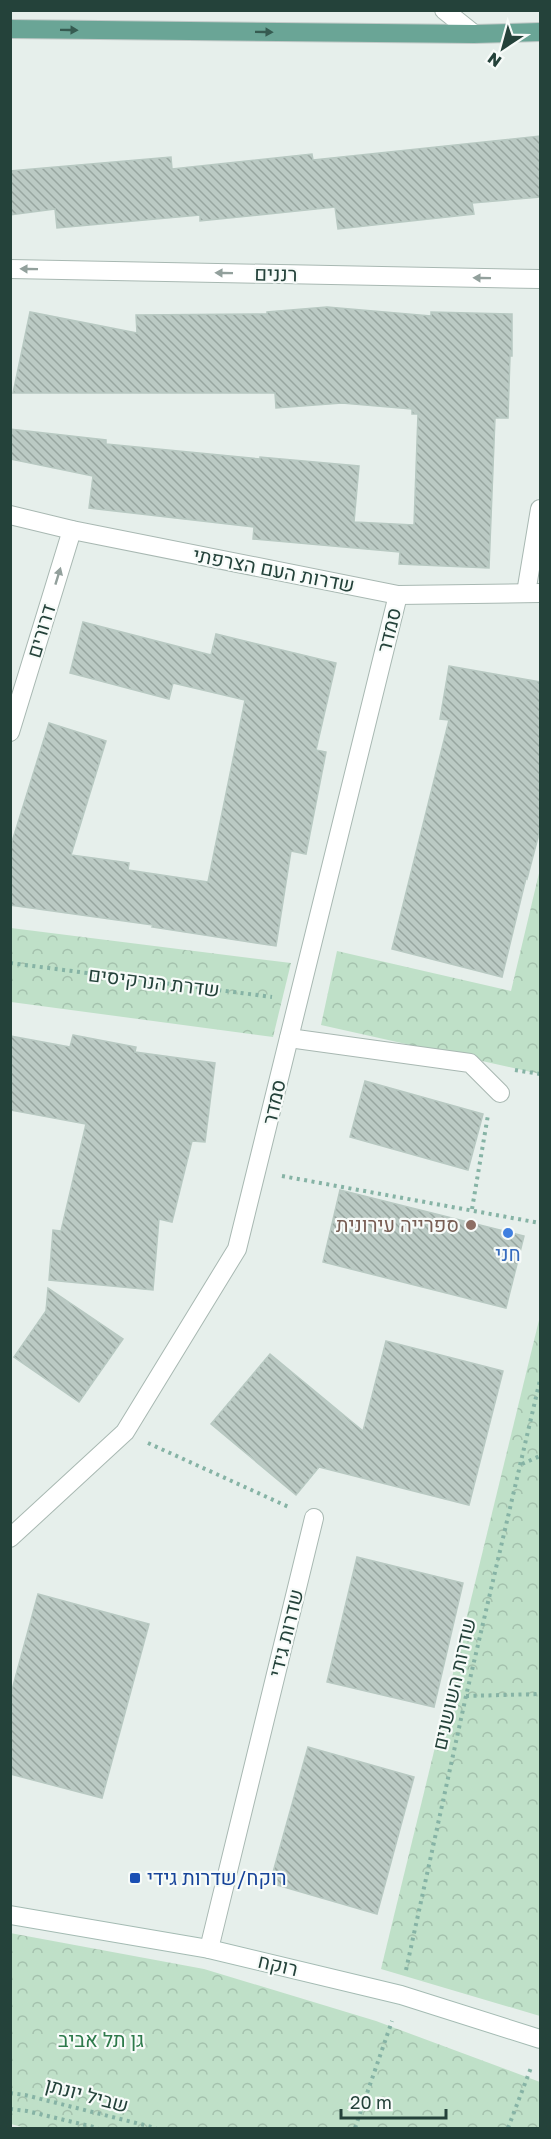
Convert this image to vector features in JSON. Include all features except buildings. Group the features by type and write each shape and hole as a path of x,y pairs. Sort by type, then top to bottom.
{"main road":[{"path":"10,29 474,34 540,32"}],"street":[{"path":"444,10 474,34"},
{"name":"רננים","path":"10,269 540,279"},
{"path":"533,593 540,509"},
{"name":"שדרות העם הצרפתי","path":"10,515 72,530 398,595 533,593"},
{"name":"דרורים","path":"10,732 72,530"},
{"name":"סמדר","path":"10,1538 125,1432 237,1249 398,595"},
{"path":"289,1038 470,1063 497,1090"},
{"name":"שדרות גידי","path":"209,1949 314,1518"},
{"name":"רוקח","path":"10,1915 209,1949 401,1995 540,2039"}],"path":[{"name":"שדרת הנרקיסים","path":"10,963 298,1001"},
{"path":"472,1209 497,1090"},
{"path":"257,1171 540,1223"},
{"name":"שדרות השושנים","path":"355,2128 401,1995 466,1696 540,1380"},
{"path":"125,1432 314,1518"},
{"path":"522,1464 540,1456"},
{"path":"466,1696 540,1695"},
{"path":"508,2128 532,2065"},
{"name":"שביל יונתן","path":"10,2093 156,2128"},
{"path":"10,2109 98,2128"}],"green space":[{"path":"540,869 540,1074 321,1025 337,951 511,991"},
{"path":"11,928 291,963 273,1037 11,1002"},
{"path":"540,1316 540,2016 381,1969"},
{"name":"גן תל אביב","path":"10,1933 204,1969 376,2021 540,2082 540,2128 25,2128 11,2124"}],"place":[{"name":"ספרייה עירונית","path":"471,1225"},
{"name":"חני","path":"508,1233"},
{"name":"רוקח/שדרות גידי","path":"135,1878"}]}
